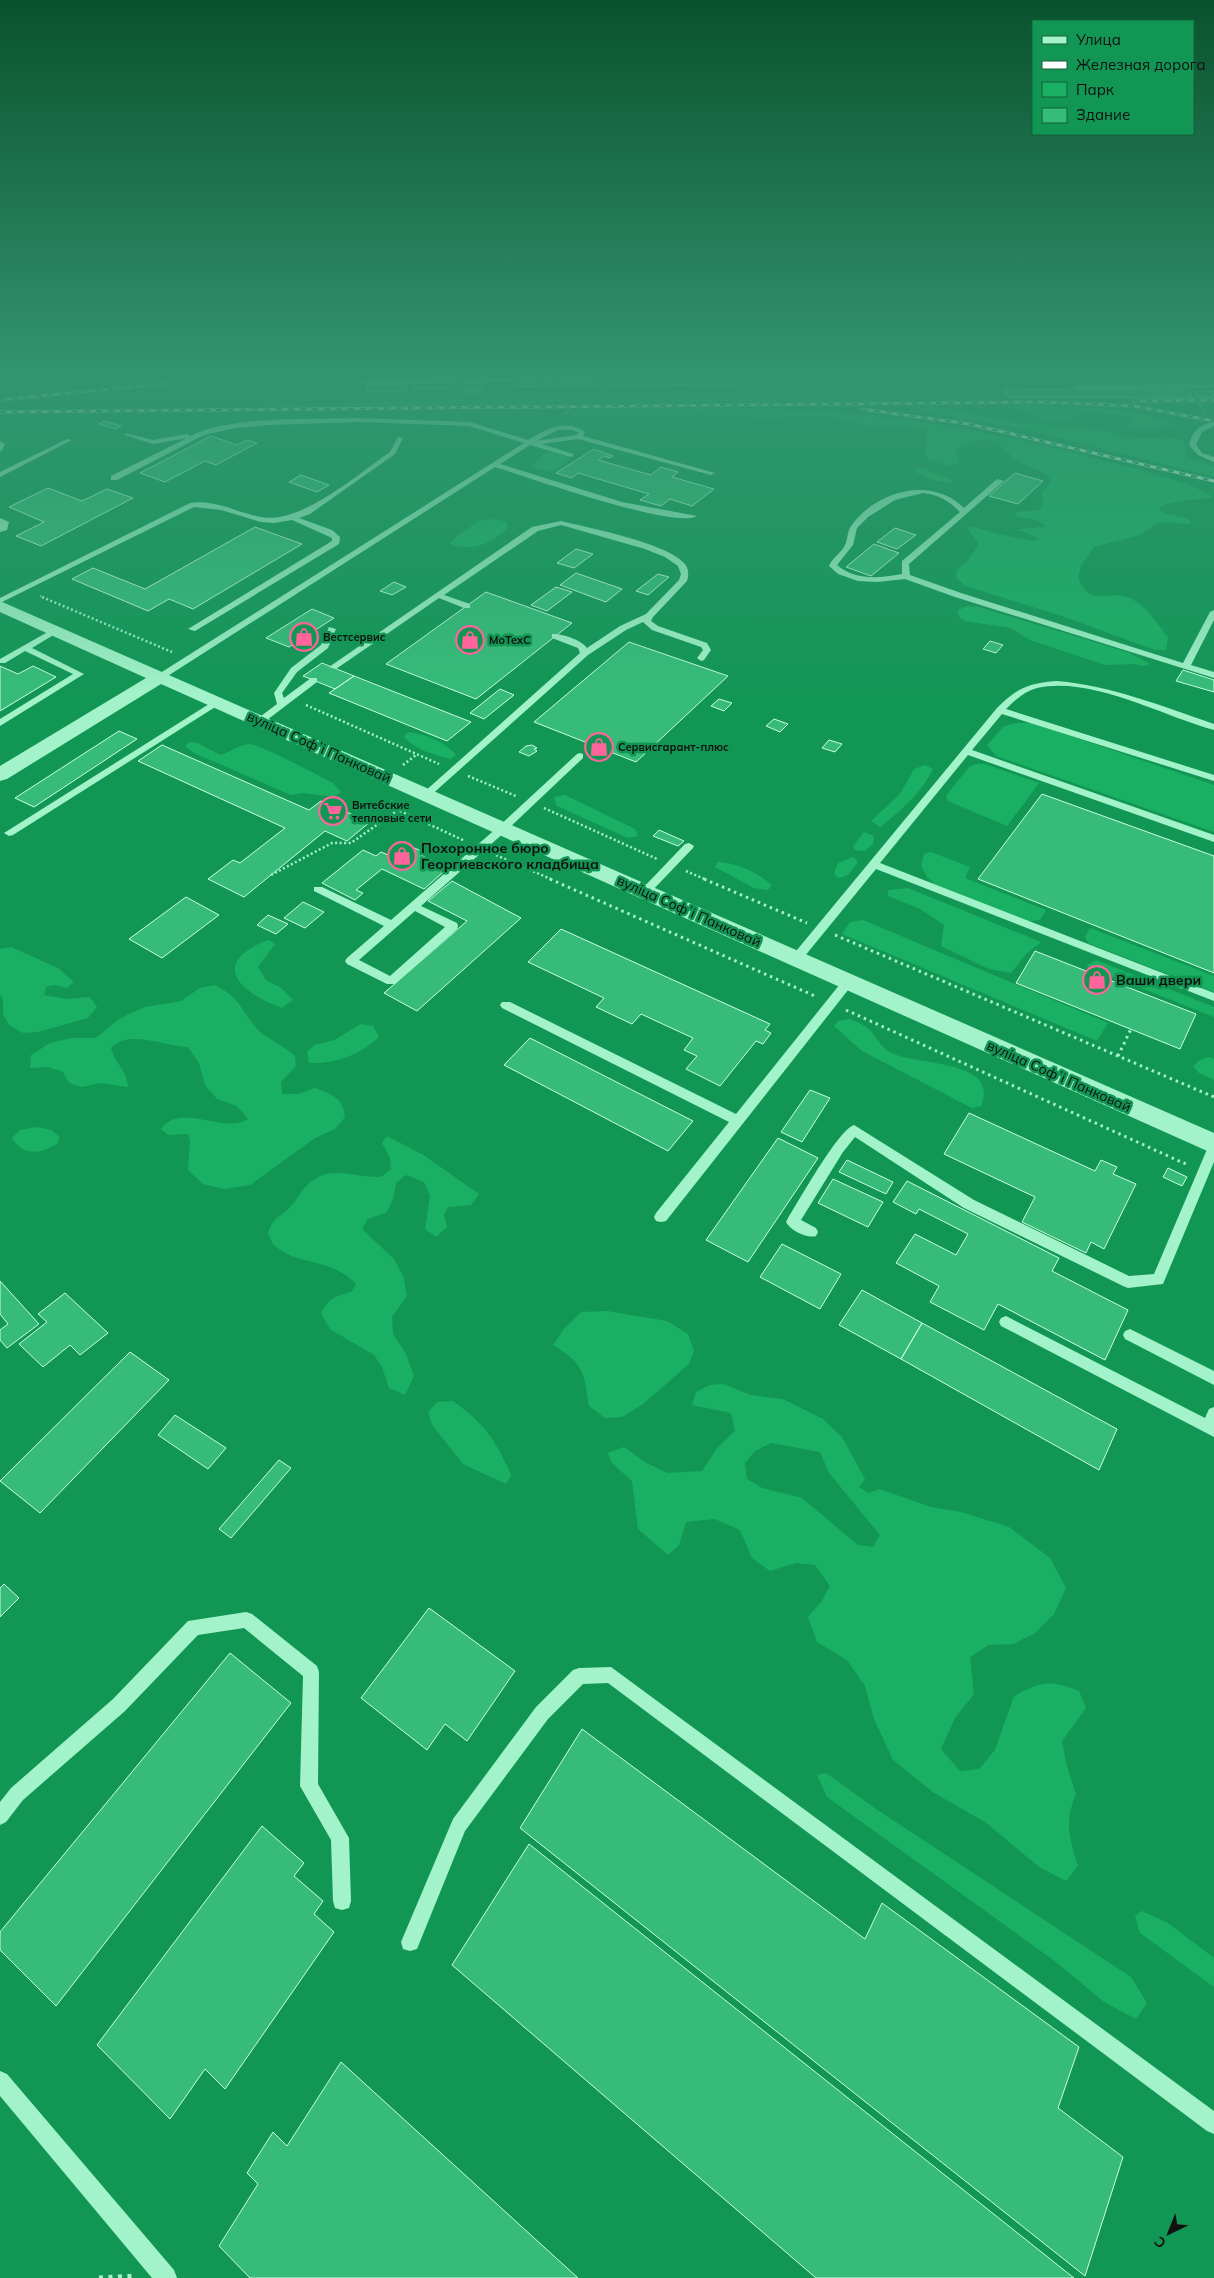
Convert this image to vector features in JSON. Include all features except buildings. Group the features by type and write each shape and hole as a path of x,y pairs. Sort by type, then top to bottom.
{"street":[{"name":"вуліца Софʼі Панковай","path":"0,606 796,958 1214,1146"},
{"path":"0,775 160,677"}],"lane":[{"path":"0,601 193,505 216,507 265,521 281,522 307,512 350,482"},
{"path":"160,677 469,482"},
{"path":"553,482 630,506 672,515 693,516"},
{"path":"906,576 905,563 998,482"},
{"path":"964,512 951,500 929,492 906,492 894,496 853,528 849,545 837,556 833,566 839,573 864,580 881,580 906,576 958,595 1214,675"},
{"path":"192,630 336,542 336,537 329,532 293,518"},
{"path":"0,520 5,522 4,528 0,530"},
{"path":"333,667 534,529 561,523 648,547 668,555 682,565 686,574 683,581 649,616 623,628 585,653 426,795"},
{"path":"438,595 467,606"},
{"path":"1186,666 1214,612"},
{"path":"649,616 647,622 655,628 704,645 707,650 701,658"},
{"path":"282,705 278,693 294,670 325,646 332,629"},
{"path":"2,661 56,631"},
{"path":"555,636 581,646 585,653"},
{"path":"0,723 80,674 25,648"},
{"path":"260,720 314,680"},
{"path":"796,958 1000,710 1016,694 1036,685 1063,682 1088,686 1214,727"},
{"path":"9,833 217,702"},
{"path":"1000,710 1214,778"},
{"path":"966,751 1214,839"},
{"path":"413,906 453,926 391,981 351,960 392,925 413,906 502,829 580,756"},
{"path":"645,892 689,846"},
{"path":"874,864 1214,998"},
{"path":"318,889 392,925"},
{"path":"661,1216 848,982"},
{"path":"506,1005 738,1121"},
{"path":"811,1232 793,1222 839,1148 854,1130 969,1204 1128,1282 1158,1280 1214,1146"},
{"path":"1006,1322 1212,1424"},
{"path":"1130,1335 1214,1378"},
{"path":"0,1816 17,1794 119,1705 194,1627 246,1620 311,1672 309,1786 340,1838 342,1901"},
{"path":"410,1942 459,1825 536,1721 579,1676 611,1675 1214,2124"},
{"path":"0,2080 164,2276"}],"path":[{"path":"23,589 189,659"},
{"path":"290,698 416,755 530,802 671,865 1214,1097"},
{"path":"398,770 416,755"},
{"path":"385,798 392,801 398,810 480,848 831,1003 1203,1172"},
{"path":"271,875 332,843 351,843 398,810"},
{"path":"1118,1056 1132,1029"},
{"path":"99,2278 164,2276"}],"green space":[{"path":"1051,482 1181,482 1212,496 1211,498 1175,502 1158,509 1191,521 1189,524 1159,522 1140,535 1094,547 1081,565 1078,578 1088,593 1099,596 1119,595 1139,604 1150,614 1168,637 1166,650 1155,650 1062,616 966,586 956,578 957,570 967,562 979,544 967,528 970,526 997,534 1034,541 1038,538 1017,529 1045,527 1042,523 1034,519 1014,515 1017,512 1040,510 1044,502 1041,493"},
{"path":"495,519 507,522 507,529 487,543 465,547 449,543 478,521"},
{"path":"968,606 979,607 1130,653 1150,664 1143,666 1134,664 1105,665 1030,640 1011,628 965,621 959,617 958,610"},
{"path":"1017,723 1033,723 1214,785 1214,832 996,756 987,745 1004,726"},
{"path":"408,732 435,739 452,750 456,755 451,759 419,749 404,737"},
{"path":"190,742 198,743 220,755 244,745 254,745 333,783 341,792 334,797 303,793 291,795 194,753 185,746"},
{"path":"976,764 985,764 1039,783 1007,826 948,801 946,796 969,767"},
{"path":"925,765 933,769 923,786 910,801 880,827 871,821 900,794 914,769"},
{"path":"565,795 635,829 638,836 628,838 557,806 554,797"},
{"path":"864,832 874,836 873,844 865,851 855,850 853,846"},
{"path":"931,852 970,867 965,878 1046,910 1040,920 1029,921 936,885 927,877 921,866 924,854"},
{"path":"853,857 858,862 848,875 839,878 834,874 838,863"},
{"path":"718,862 733,864 747,869 772,885 768,890 754,888 715,867"},
{"path":"908,888 1041,942 1026,954 1011,973 989,969 941,946 944,925 920,909 888,896 888,890"},
{"path":"863,920 1108,1023 1097,1041 842,934 850,922"},
{"path":"1090,928 1214,976 1214,992 1088,943 1085,937"},
{"path":"268,940 275,944 258,967 266,980 281,988 293,1000 282,1008 267,1002 243,986 237,977 235,968 239,958 250,949"},
{"path":"11,947 58,968 74,982 67,988 54,985 46,987 44,995 67,999 90,997 97,1007 88,1018 38,1032 23,1033 9,1025 3,1014 3,999 0,995 0,949"},
{"path":"1096,960 1214,1007 1214,1017 1086,966"},
{"path":"214,985 224,990 237,1001 256,1028 295,1056 296,1066 281,1082 282,1094 298,1094 315,1088 336,1098 342,1105 345,1117 335,1129 315,1138 250,1185 224,1189 203,1184 188,1170 190,1140 188,1134 168,1135 161,1129 170,1121 180,1118 226,1123 238,1123 248,1119 237,1106 217,1099 205,1085 199,1063 188,1047 136,1039 118,1042 111,1048 124,1071 128,1087 100,1083 82,1087 69,1083 63,1072 48,1067 30,1068 31,1055 50,1043 72,1038 96,1038 119,1019 133,1012 145,1007 181,1001 200,988"},
{"path":"850,1019 868,1028 883,1047 899,1056 951,1066 966,1071 978,1079 984,1090 981,1106 972,1108 862,1051 834,1026 838,1021"},
{"path":"361,1024 373,1026 379,1037 364,1049 347,1057 329,1062 309,1063 307,1052 315,1045 334,1040"},
{"path":"1208,1057 1214,1059 1214,1080 1199,1073 1193,1066 1200,1060"},
{"path":"37,1127 51,1130 59,1136 58,1143 46,1150 33,1152 27,1151 16,1144 12,1138 20,1130"},
{"path":"387,1136 425,1156 479,1194 471,1205 448,1207 444,1215 447,1227 436,1237 425,1229 430,1196 424,1182 406,1175 396,1183 393,1199 387,1212 368,1219 362,1229 394,1259 404,1278 407,1296 392,1317 393,1334 406,1354 414,1376 405,1395 389,1388 382,1367 374,1355 330,1329 321,1314 329,1302 336,1297 351,1292 356,1284 336,1269 294,1257 284,1252 274,1245 268,1233 275,1220 292,1205 311,1182 320,1176 338,1173 381,1177 391,1169 390,1158 382,1143"},
{"path":"607,1311 667,1321 688,1334 694,1351 689,1364 643,1404 622,1417 605,1418 589,1406 586,1385 581,1370 571,1358 553,1345 564,1329 581,1312"},
{"path":"723,1384 751,1395 783,1399 823,1419 842,1437 865,1479 859,1487 869,1493 879,1489 931,1507 961,1512 1009,1527 1050,1558 1066,1588 1054,1614 1035,1633 1013,1644 989,1645 970,1657 974,1694 955,1718 941,1749 960,1771 979,1769 995,1750 1014,1696 1032,1687 1046,1684 1061,1685 1079,1691 1086,1708 1062,1741 1067,1767 1076,1794 1070,1813 1069,1830 1078,1866 1066,1881 1039,1867 985,1822 934,1793 893,1760 874,1719 865,1686 847,1660 817,1642 808,1617 821,1602 830,1586 815,1565 796,1563 770,1571 752,1558 740,1530 715,1519 686,1522 679,1545 668,1555 638,1529 632,1481 611,1462 608,1453 624,1447 645,1462 667,1473 702,1471 717,1448 735,1431 731,1413 692,1405 696,1392 710,1385","holes":["771,1443 820,1452 829,1473 880,1535 873,1547 858,1545 802,1498 762,1488 747,1479 745,1463 755,1451"]},
{"path":"453,1401 481,1425 500,1451 511,1475 506,1484 463,1464 432,1425 428,1412 437,1402"},
{"path":"826,1773 876,1809 1131,1977 1147,2003 1136,2019 1104,2002 1056,1962 827,1797 817,1775"},
{"path":"1142,1911 1168,1923 1214,1958 1214,1987 1140,1933 1135,1916"}],"place":[{"name":"Вестсервис","path":"304,637"},
{"name":"MoTexC","path":"470,640"},
{"name":"Сервисгарант-плюс","path":"599,747"},
{"name":"Витебские тепловые сети","path":"333,811"},
{"name":"Похоронное бюро Георгиевского кладбища","path":"402,856"},
{"name":"Ваши двери","path":"1097,980"}]}
